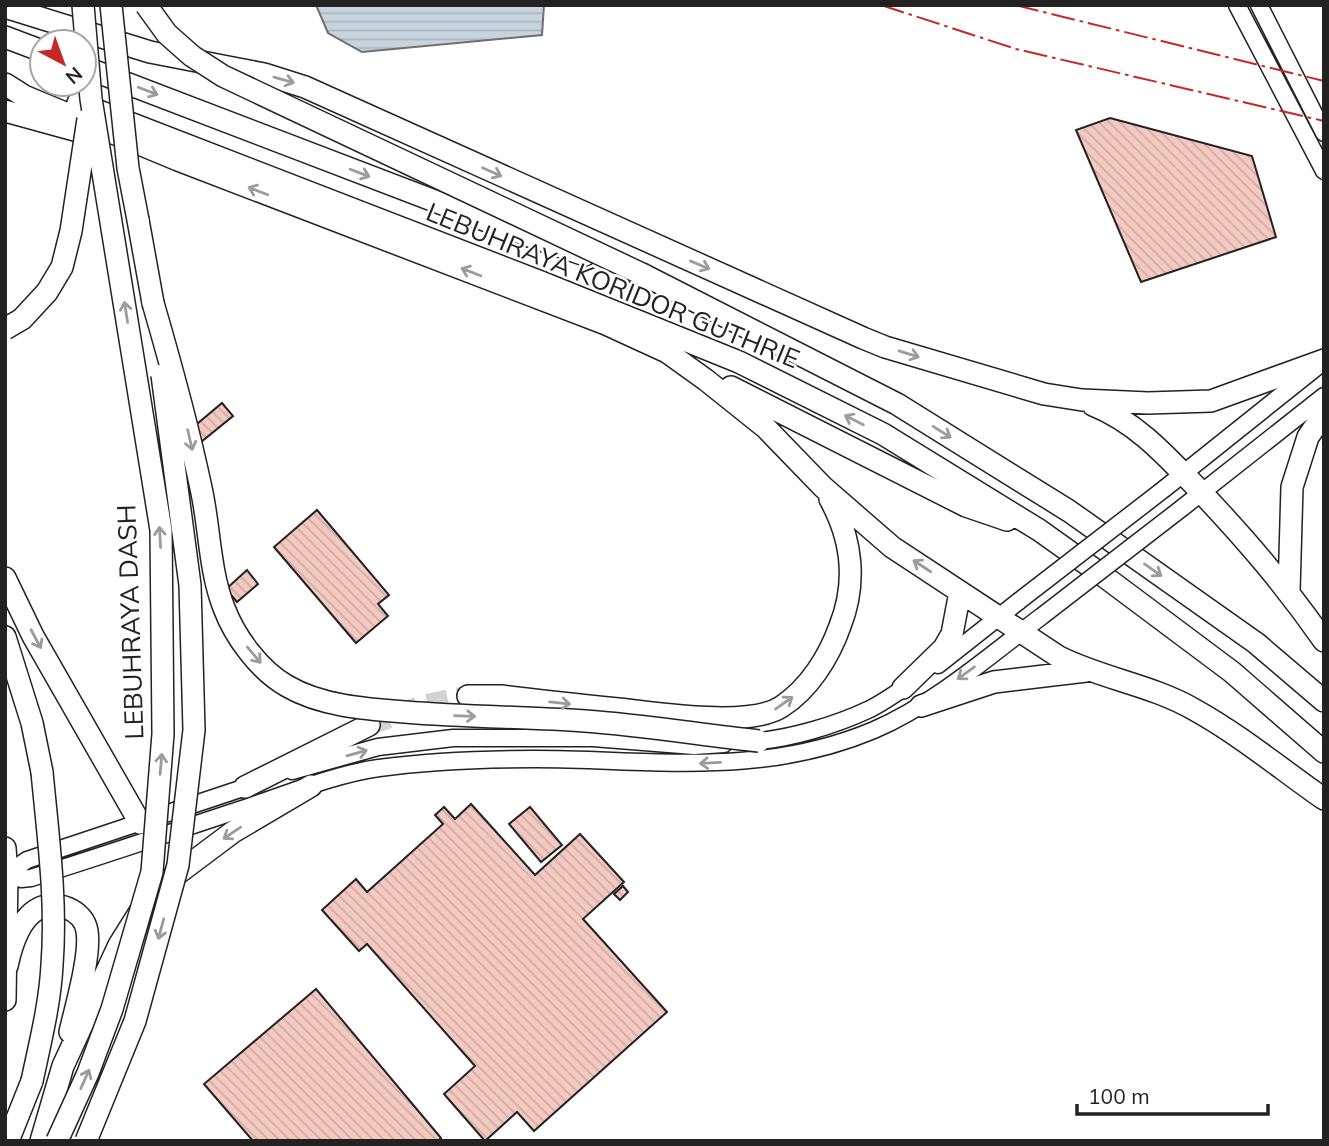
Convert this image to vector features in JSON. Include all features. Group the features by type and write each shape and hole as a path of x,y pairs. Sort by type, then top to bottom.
{"highway":[{"name":"LEBUHRAYA DASH","path":"57,1141 88,1073 112,1009 152,872 163,734 161,530 91,99 83,5"},
{"name":"LEBUHRAYA DASH","path":"86,1141 135,1021 178,865 194,730 190,585 153,303 128,168 111,5"},
{"path":"146,5 167,34 192,56 223,76 644,275"},
{"path":"5,7 150,52 305,86 885,347 1044,394 1082,400 1148,403 1211,401 1324,361"},
{"path":"5,37 28,46"},
{"name":"LEBUHRAYA KORIDOR GUTHRIE","path":"98,72 500,226 644,275 897,404 1058,504 1256,643 1324,701"},
{"name":"LEBUHRAYA KORIDOR GUTHRIE","path":"5,75 541,282 738,362 883,434 1039,530 1191,640 1324,752"},
{"path":"5,84 24,96 178,160 606,324 667,352 758,402 966,506 1039,530"},
{"path":"5,329 22,319 39,301 62,267 91,99"},
{"path":"5,111 178,160"},
{"path":"153,303 178,389 199,479 214,573 224,608 245,645 259,662 286,685 321,700 367,709 452,716 586,721 759,741"},
{"path":"667,352 766,428 823,487 892,547 1059,657 1086,671 1142,686 1194,709 1324,799"},
{"path":"1082,400 1111,412 1163,452 1249,543 1324,641"},
{"path":"1289,592 1292,487 1308,437 1324,412"},
{"path":"468,696 501,696 710,719 759,715 780,708 821,666 848,606 851,574 847,540 839,515 823,487"},
{"path":"5,578 33,636 140,823"},
{"path":"903,688 944,648 951,634 960,592"},
{"path":"5,636 32,723 41,772 50,857 52,964 48,1006 32,1081 25,1141"},
{"path":"921,706 994,682 1086,671"},
{"path":"245,787 369,725"},
{"path":"63,1066 119,945 139,913 169,880 233,832 311,786"},
{"path":"5,848 8,874 5,1000"},
{"path":"7,966 12,945 35,910 46,906 67,906 83,917 88,945 63,1066 41,1141"},
{"path":"9,1141 32,1081"}],"main road":[{"path":"1237,5 1324,171"},
{"path":"1259,5 1324,133"},
{"path":"8,874 27,860 245,787 378,747 453,738 593,738 694,746 759,741 838,722 871,709 930,671 1184,474 1324,361"},
{"path":"8,874 21,879 31,878 311,786 377,768 535,759 704,764 773,759 829,745 873,730 921,706 1021,632 1324,396"}],"shaded area":[{"path":"316,5 544,5 542,35 362,52 328,33"}],"building":[{"path":"1110,118 1252,156 1276,237 1141,282 1076,130"},
{"path":"222,403 233,416 201,442 191,429"},
{"path":"317,510 389,595 378,604 388,616 356,643 274,547"},
{"path":"247,570 258,584 237,602 226,589"},
{"path":"471,804 535,875 580,834 624,882 583,919 667,1012 534,1131 517,1112 485,1141 444,1094 475,1066 367,944 359,951 322,910 356,879 367,892 443,824 435,815 444,807 455,819"},
{"path":"530,807 562,845 541,862 509,824"},
{"path":"623,886 628,892 620,900 614,894"},
{"path":"316,989 441,1138 438,1141 253,1141 204,1084"}],"tunnel":[{"path":"369,725 424,705 468,696"}],"power":[{"path":"881,5 1016,49 1324,121"},
{"path":"1015,5 1324,81"}]}
